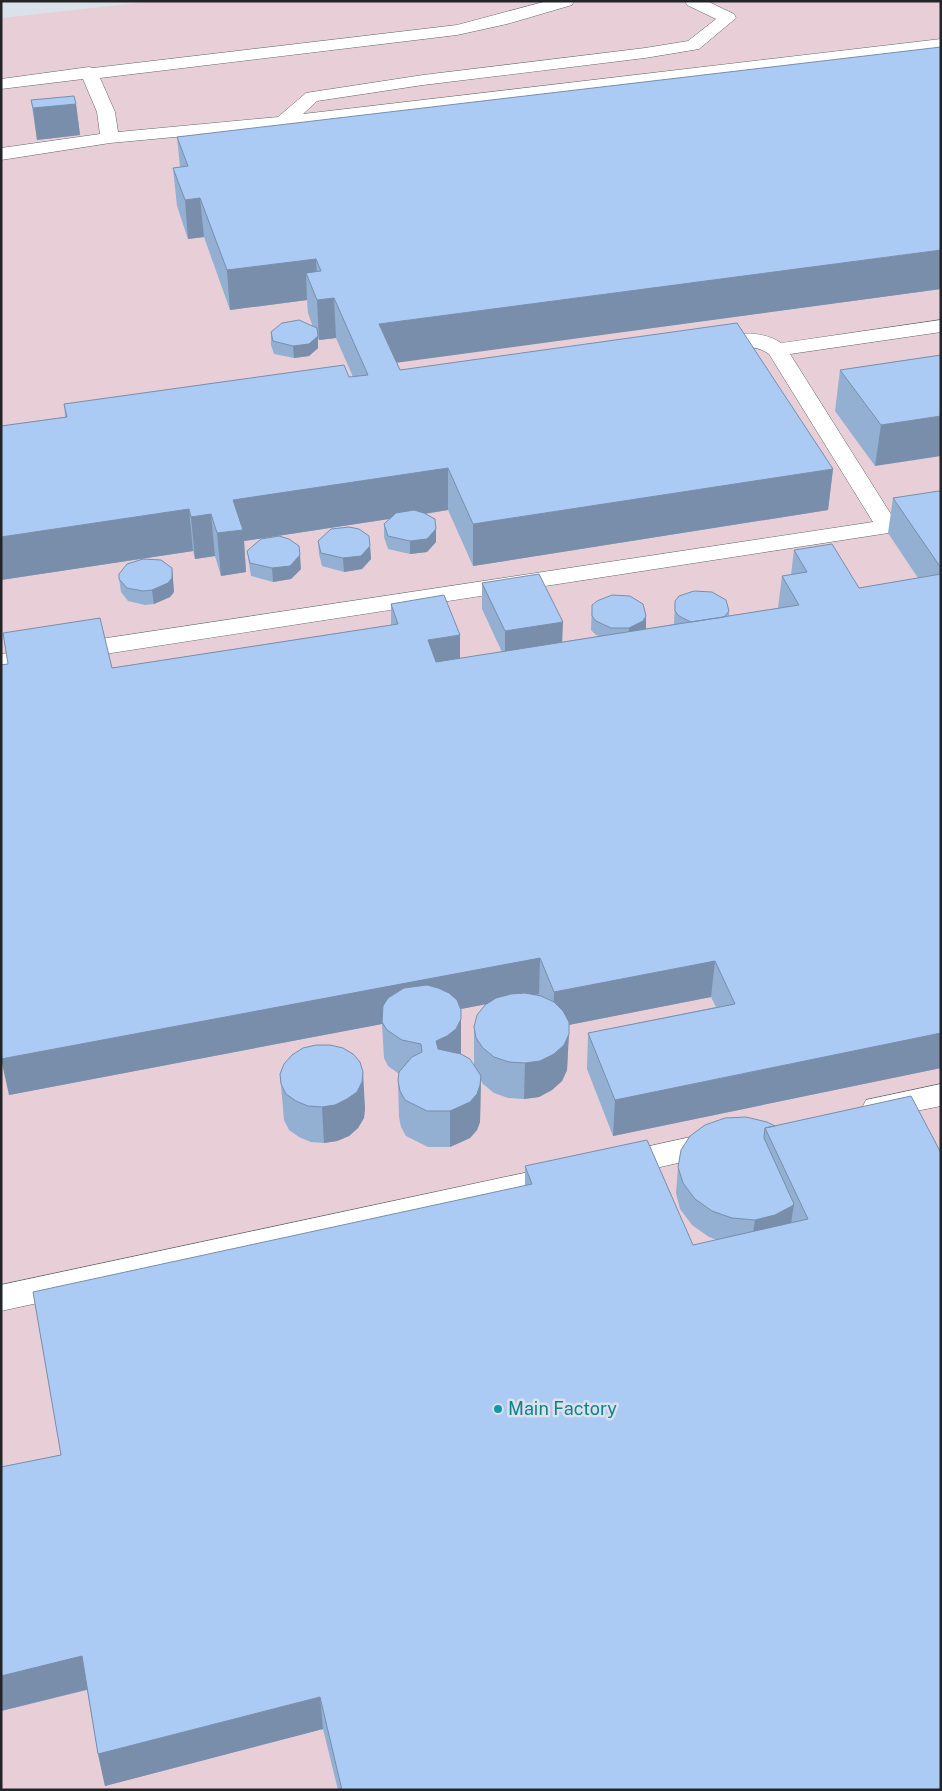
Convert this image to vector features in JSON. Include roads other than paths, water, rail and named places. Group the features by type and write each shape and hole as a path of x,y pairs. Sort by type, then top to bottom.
{"lane":[{"path":"1,84 89,72 458,30 566,1"},
{"path":"282,122 312,97 423,80 646,53 693,45 728,18 693,1"},
{"path":"1,154 110,138 282,122 941,44"},
{"path":"89,72 106,112 110,138"},
{"path":"777,350 941,326"},
{"path":"1,662 896,525 777,350 768,343 752,340 692,347"},
{"path":"854,1114 941,1095"},
{"path":"1,1298 747,1137"}],"place":[{"name":"Main Factory","path":"498,1409"}]}
